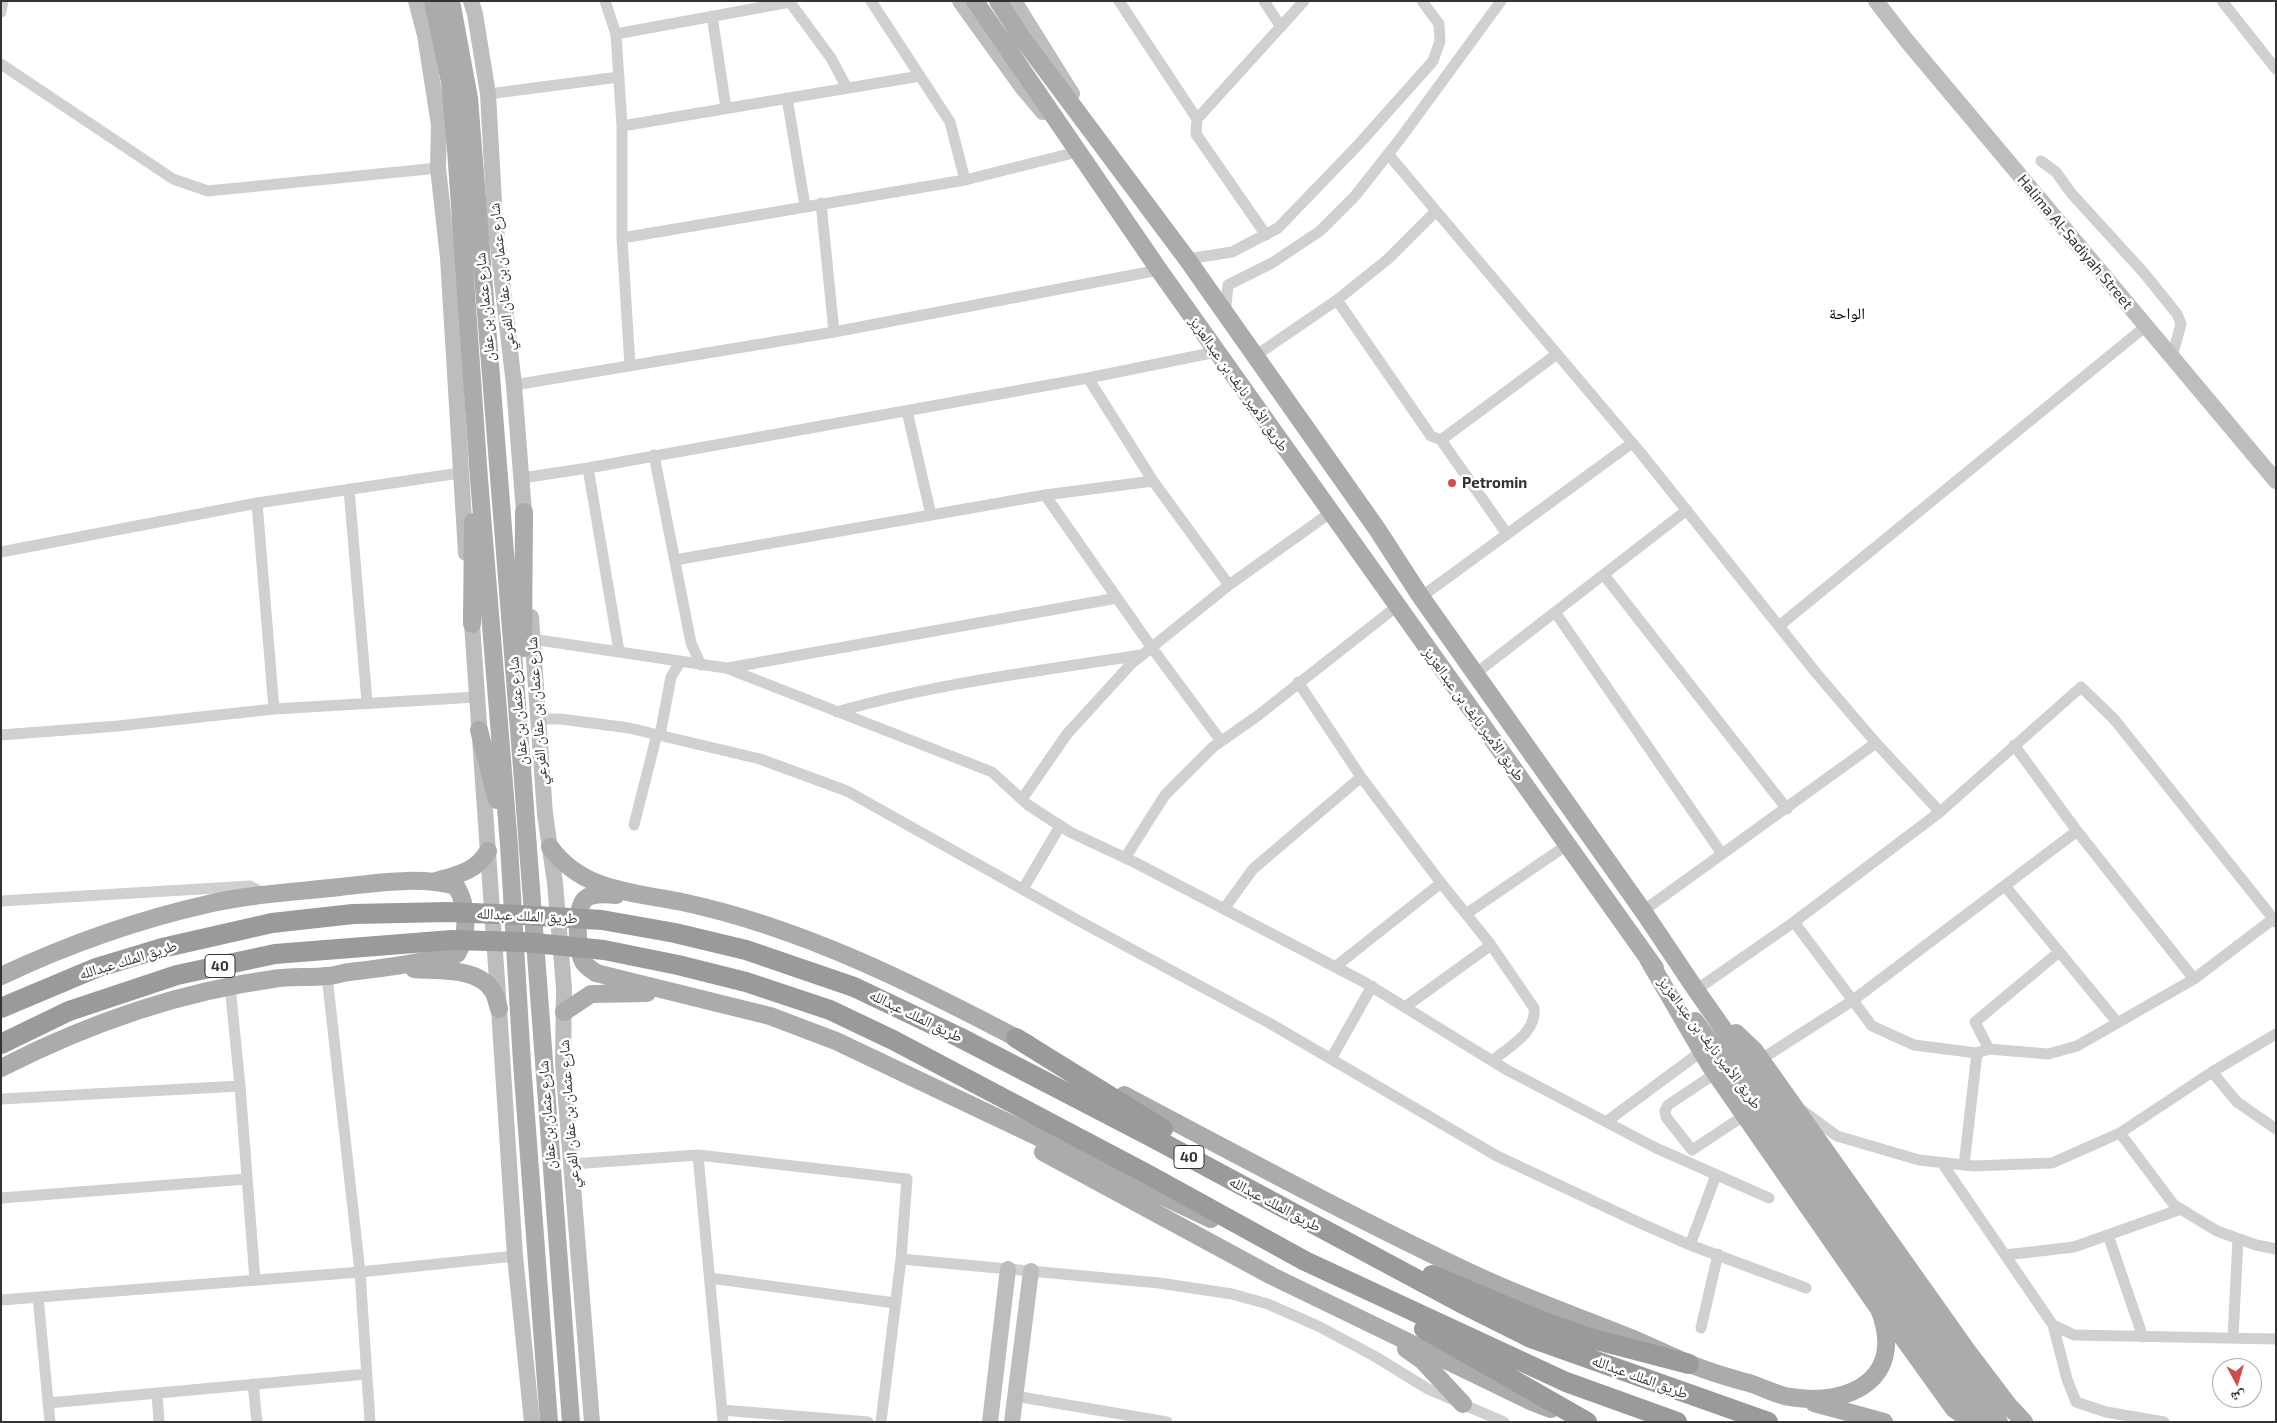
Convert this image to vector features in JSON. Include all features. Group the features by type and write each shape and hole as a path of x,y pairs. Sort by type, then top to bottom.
{"highway":[{"name":"طريق الملك عبدالله","path":"1,1008 96,968 143,954 272,924 353,914 448,912 602,920 675,933 746,950 854,987 959,1036 1461,1303 1531,1338 1768,1422"},
{"name":"طريق الملك عبدالله","path":"1,1044 69,1011 177,975 275,954 452,940 524,942 604,950 678,965 746,982 830,1010 893,1040 1148,1174 1305,1261 1566,1382 1677,1422"},
{"path":"1016,1038 1325,1230 1544,1322 1594,1339 1689,1364"},
{"path":"1305,1261 1586,1422"}],"main road":[{"path":"416,1 425,35 439,124 438,168 448,258 460,473 500,1009 514,1256 532,1422"},
{"name":"شارع عثمان بن عفان","path":"434,1 452,101 509,845 522,1063 549,1422"},
{"name":"شارع عثمان بن عفان","path":"451,1 469,98 571,1420"},
{"name":"شارع عثمان بن عفان الفرعي","path":"471,1 475,14 488,94 495,221 514,385 522,478 545,814 562,959 563,1063 573,1164 592,1422"},
{"path":"960,1 1022,87 1077,152"},
{"name":"طريق الأمير نايف بن عبدالعزيز","path":"975,1 1216,352 1648,959 1909,1309 1999,1422"},
{"name":"طريق الأمير نايف بن عبدالعزيز","path":"998,1 1022,38 1187,259 1377,529 1421,598 1643,911 1909,1309 1979,1422"},
{"path":"1014,1 1049,55 1098,139"},
{"name":"Halima Al-Sadiyah Street","path":"1876,1 1907,41 2276,481"},
{"path":"472,624 474,391"},
{"path":"522,768 524,512"},
{"path":"479,730 509,845"},
{"path":"550,847 562,862 576,874 600,886 721,911 809,941 873,966 950,1003 1362,1221 1487,1280 1632,1338 1689,1364 1790,1397 1884,1422"},
{"path":"1,976 39,959 118,929 209,904 267,895 400,881 436,880 475,867 482,863 488,851"},
{"path":"376,970 457,954 463,944 466,916 462,896 456,886 436,880"},
{"path":"657,897 601,894 586,898 578,910 578,934 583,962 596,973 770,1016 836,1041 1136,1185 1305,1261"},
{"path":"1648,959 1716,1073 1871,1295 1954,1409 1961,1414 1977,1416 1988,1410 1992,1395 1968,1352"},
{"path":"1,1068 37,1050 103,1022 169,1000 276,978 327,976 347,972 376,970 412,969 456,972 479,978 492,990 500,1009"},
{"path":"564,1012 591,994 625,992 677,994"},
{"path":"1708,1006 1754,1050 1968,1352 2009,1406 2024,1422"},
{"path":"868,1056 1272,1276 1530,1401 1586,1422"},
{"path":"990,1422 1008,1269"},
{"path":"1012,1422 1031,1271"},
{"path":"1790,1397 1827,1398 1845,1396 1863,1387 1873,1377 1882,1364 1887,1337 1885,1323 1871,1295"},
{"path":"1378,1327 1423,1362 1463,1404"}],"street":[{"path":"1,12 3,1"},
{"path":"605,1 616,34 619,77 622,126 622,238 630,366"},
{"path":"871,1 950,122 965,180"},
{"path":"1119,1 1197,119 1196,134 1266,235"},
{"path":"1264,1 1281,27"},
{"path":"1197,119 1304,1"},
{"path":"1187,259 1232,252 1278,228 1359,144 1432,62 1440,41 1438,24 1422,1"},
{"path":"1225,315 1228,285 1272,263 1320,231 1355,196 1501,1"},
{"path":"2222,1 2276,69"},
{"path":"616,34 790,2 831,58 847,88"},
{"path":"712,16 726,108"},
{"path":"1,64 173,179 208,191 438,168"},
{"path":"622,126 920,76"},
{"path":"488,94 619,77"},
{"path":"787,98 805,206"},
{"path":"622,238 965,180 1077,152"},
{"path":"1388,154 1632,443 1779,626 1876,742 1940,812"},
{"path":"2041,161 2056,172 2071,193 2144,273 2177,314 2181,324 2172,357"},
{"path":"822,203 834,332"},
{"path":"1255,356 1337,300 1388,260 1436,211"},
{"path":"514,385 834,332 1159,270"},
{"path":"1337,300 1431,436 1442,440 1507,534"},
{"path":"1779,626 2146,326"},
{"path":"522,478 588,468 1088,378 1216,352"},
{"path":"1442,440 1557,354"},
{"path":"1088,378 1153,481 1229,585"},
{"path":"906,411 931,515"},
{"path":"1421,598 1632,443"},
{"path":"654,455 691,643 701,665"},
{"path":"588,468 620,651"},
{"path":"1,552 257,503 460,473"},
{"path":"675,560 1045,495 1153,481"},
{"path":"349,489 367,702"},
{"path":"1045,495 1117,598 1147,652 1221,741"},
{"path":"257,503 274,709"},
{"path":"1475,674 1687,510"},
{"path":"1022,799 1067,734 1131,664 1189,615 1330,513"},
{"path":"1604,575 1787,808"},
{"path":"726,668 1117,598"},
{"path":"1125,858 1164,795 1221,741 1256,717 1396,606"},
{"path":"1555,612 1722,854"},
{"path":"532,640 620,651 726,668 992,772 1022,799 1060,826 1372,986 1492,1061 1606,1122 1656,1148 1770,1198"},
{"path":"837,712 893,696 954,683 1147,652"},
{"path":"634,825 659,735 671,677 680,662"},
{"path":"1298,682 1361,777 1441,883 1491,945 1534,1008 1535,1019 1528,1031 1492,1061"},
{"path":"1696,990 1794,922 1940,812 2082,686 2114,719 2274,920 2194,979 2077,1046 2048,1054 1989,1049 1977,1052 1914,1045 1872,1026 1794,922"},
{"path":"1,735 118,726 274,709 477,696"},
{"path":"539,719 561,719 629,728 659,735 760,759 847,791 1272,1024 1497,1156 1690,1245 1806,1288"},
{"path":"1643,911 1876,742"},
{"path":"2014,745 2077,831 2194,979"},
{"path":"1224,909 1253,869 1361,777"},
{"path":"1023,889 1060,826"},
{"path":"1760,1060 1852,1001 2077,831"},
{"path":"1466,914 1567,845"},
{"path":"1335,967 1441,883"},
{"path":"1,900 250,886 267,895"},
{"path":"2005,886 2117,1022"},
{"path":"1405,1007 1491,945"},
{"path":"1989,1049 1975,1022 2059,952"},
{"path":"327,976 360,1272 370,1422"},
{"path":"230,986 248,1179 255,1280"},
{"path":"1331,1059 1372,986"},
{"path":"1791,1103 1838,1136 1919,1160 1964,1165 2052,1163 2120,1133 2212,1072 2276,1034"},
{"path":"1606,1122 1702,1051"},
{"path":"1964,1165 1977,1052"},
{"path":"2212,1072 2236,1102 2276,1129"},
{"path":"1716,1073 1668,1105 1665,1111 1666,1118 1692,1150 1745,1115"},
{"path":"1,1098 240,1086"},
{"path":"2120,1133 2174,1205 2217,1231 2256,1246 2276,1249"},
{"path":"573,1164 698,1155 907,1178 901,1259 881,1422"},
{"path":"698,1155 722,1416 868,1422"},
{"path":"1942,1163 2053,1325 2067,1379 2076,1402 2106,1412 2164,1422"},
{"path":"1690,1245 1716,1175"},
{"path":"1,1198 248,1179"},
{"path":"2005,1254 2074,1248 2180,1209"},
{"path":"2108,1235 2143,1337"},
{"path":"2233,1338 2238,1238"},
{"path":"1701,1328 1718,1254"},
{"path":"1,1300 360,1272 514,1256"},
{"path":"901,1259 1159,1282 1232,1294 1268,1304 1376,1357 1428,1389 1504,1422"},
{"path":"710,1278 896,1302"},
{"path":"38,1297 50,1422"},
{"path":"2053,1325 2074,1335 2276,1338"},
{"path":"48,1403 367,1374"},
{"path":"253,1384 257,1422"},
{"path":"157,1393 159,1422"},
{"path":"1014,1396 1135,1419 1167,1422"}],"place":[{"name":"Petromin","path":"1452,483"}],"district":[{"name":"الواحة","path":"1847,314"}]}
